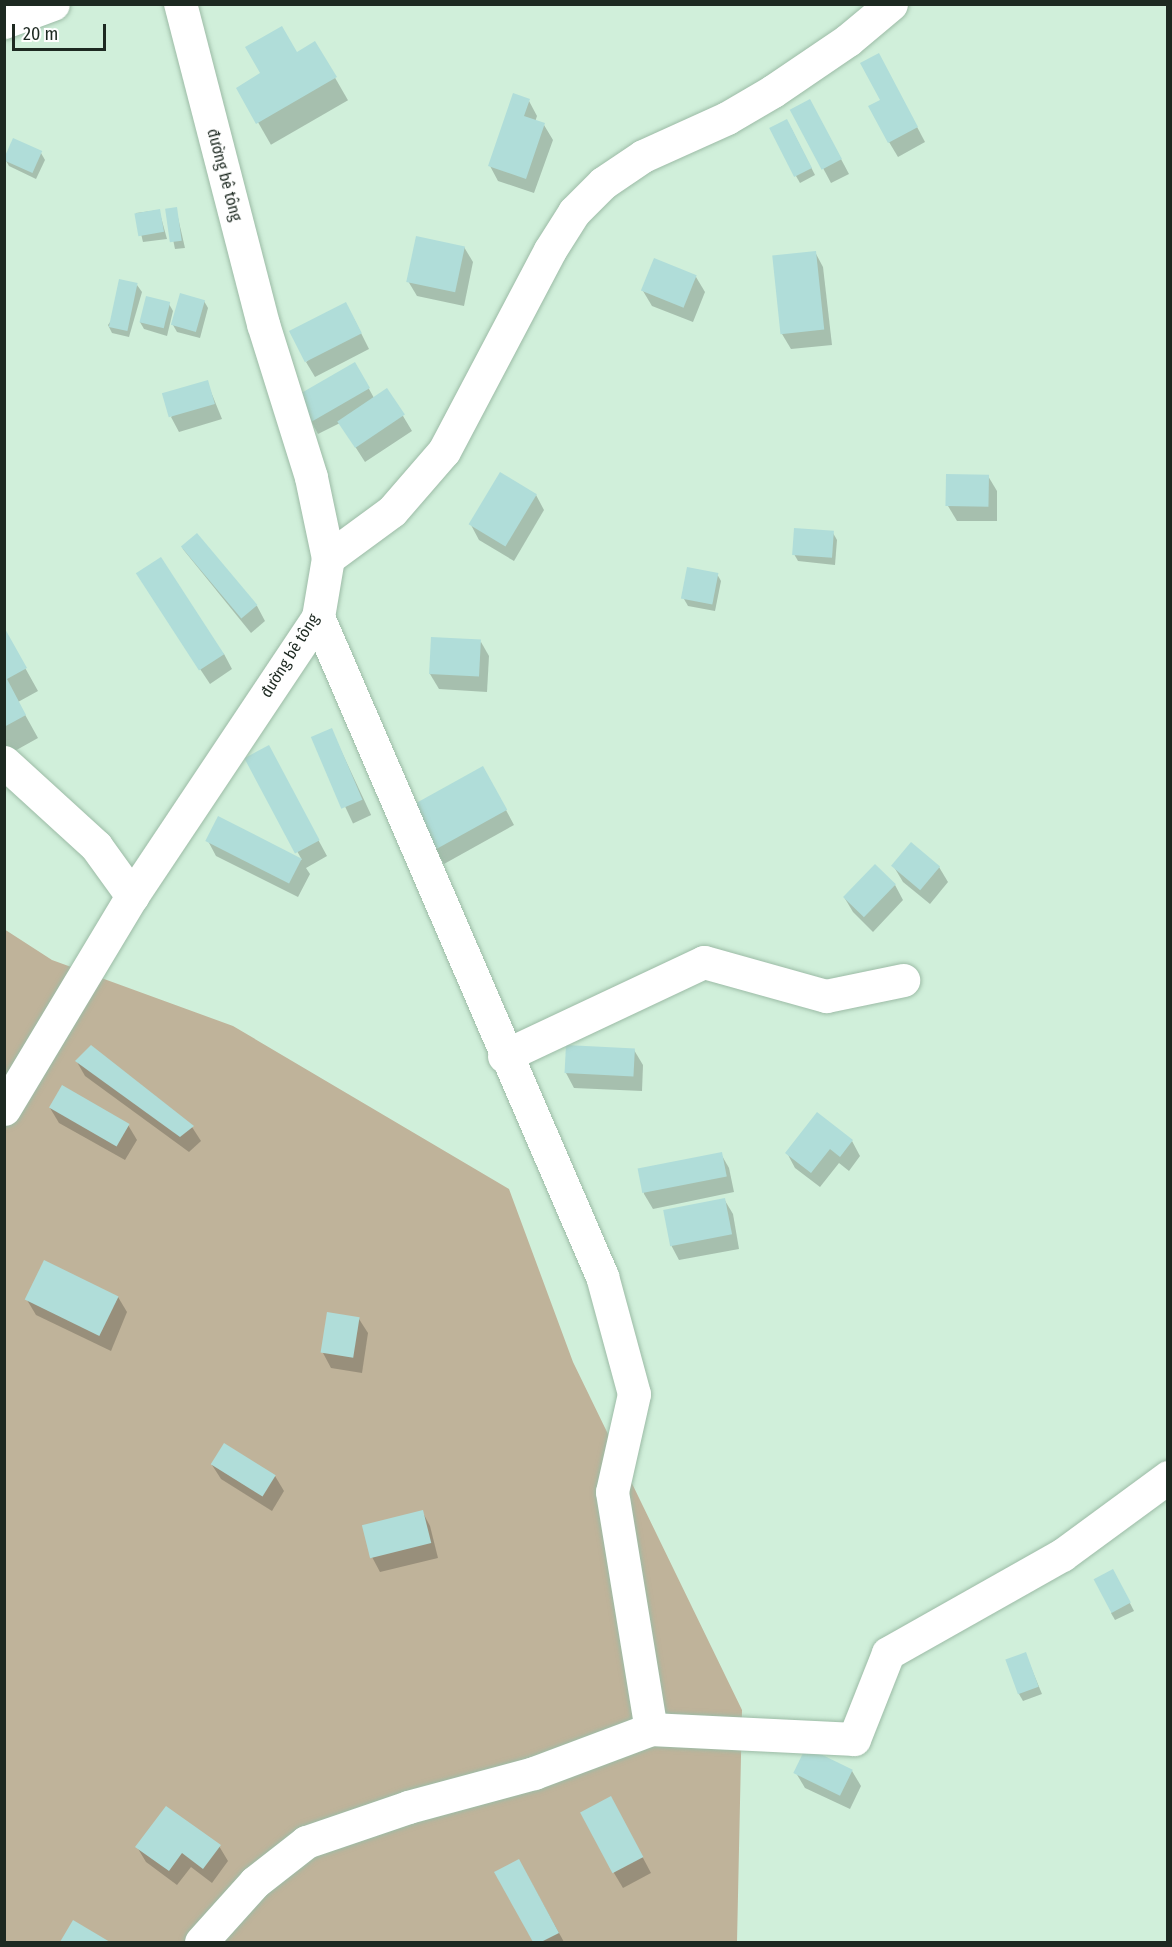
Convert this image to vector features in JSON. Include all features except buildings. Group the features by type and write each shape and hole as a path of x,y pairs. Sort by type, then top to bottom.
{"street":[{"path":"4,22 53,4"},
{"name":"đường bê tông","path":"4,1109 132,896 318,617 328,558 311,477 263,324 180,4"},
{"path":"328,558 392,512 444,451 550,250 574,212 603,183 643,156 727,118 773,91 848,40 891,4"},
{"path":"318,617 504,1056 602,1276 634,1394 612,1492 651,1729"},
{"path":"4,762 96,846 132,896"},
{"path":"504,1056 704,962 826,996 903,980"},
{"path":"201,1942 255,1882 306,1842 408,1806 534,1773 651,1729 854,1739 888,1653 1062,1555 1167,1478"}],"shaded area":[{"path":"4,929 52,960 233,1026 509,1189 573,1362 742,1710 737,1942 5,1942"}]}
